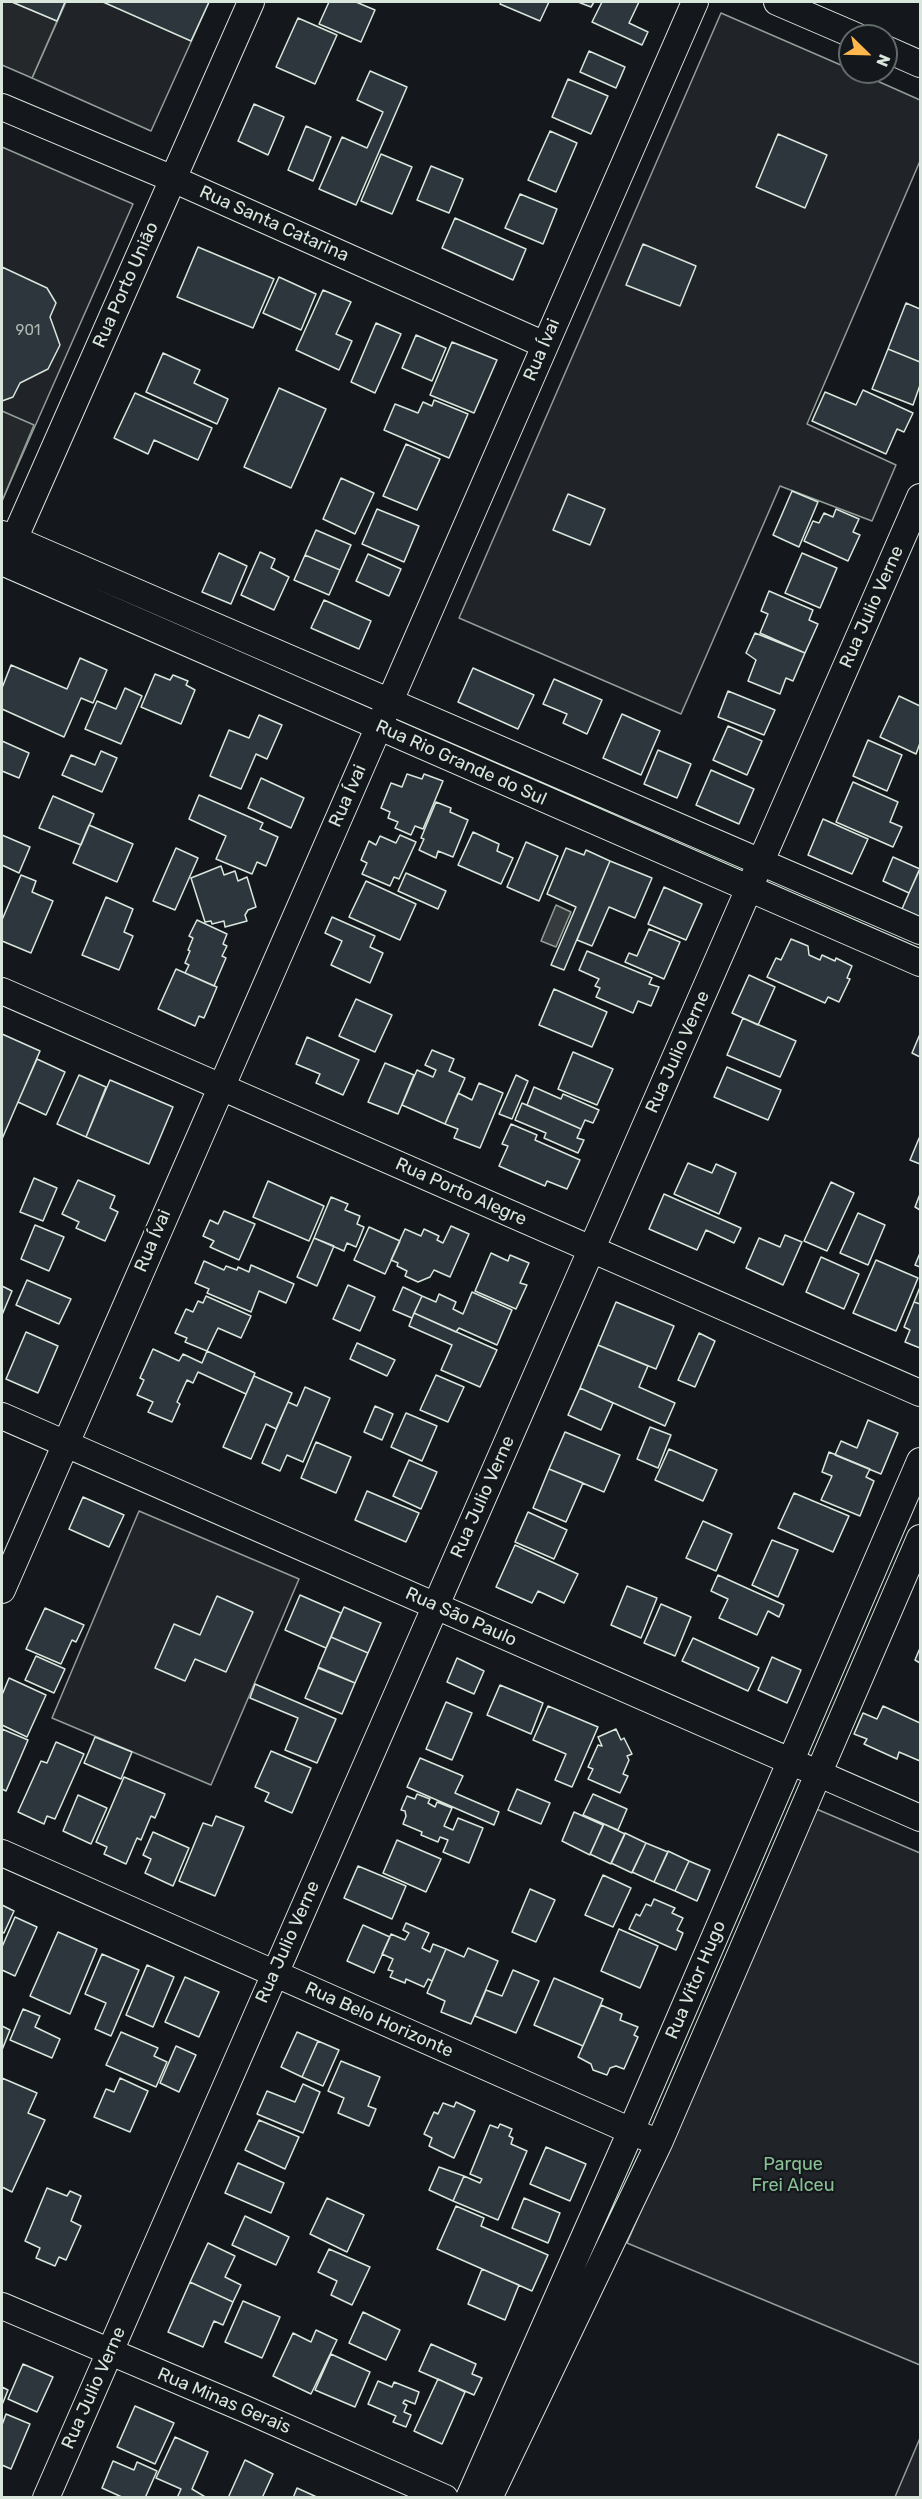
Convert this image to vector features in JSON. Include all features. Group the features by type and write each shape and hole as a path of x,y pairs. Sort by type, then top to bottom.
{"street":[{"name":"Rua Porto União","path":"2,565 8,537 173,179 251,2"},
{"name":"Rua Ívai","path":"2,1590 695,2"},
{"path":"777,2 838,28"},
{"path":"898,54 921,64"},
{"name":"Rua Santa Catarina","path":"2,107 173,179 545,345"},
{"name":"Rua Julio Verne","path":"45,2498 919,503"},
{"name":"Rua Rio Grande do Sul","path":"8,537 921,931"},
{"name":"Rua Rio Grande do Sul","path":"2,565 921,963"},
{"name":"Rua Porto Alegre","path":"2,991 921,1393"},
{"name":"Rua São Paulo","path":"2,1416 921,1818"},
{"name":"Rua Vitor Hugo","path":"469,2498 631,2131 921,1461"},
{"name":"Rua Vitor Hugo","path":"489,2498 659,2143 921,1538"},
{"name":"Rua Belo Horizonte","path":"2,1853 659,2143"},
{"name":"Rua Minas Gerais","path":"2,2306 445,2498"}],"green space":[{"path":"66,2 209,2 151,131 32,78"},
{"path":"721,13 838,64 838,84 884,84 920,100 920,161 807,424 896,465 872,521 780,486 681,714 459,618"},
{"path":"2,147 133,204 2,501"},
{"path":"139,1511 299,1579 211,1785 52,1718"},
{"name":"Parque Frei Alceu","path":"814,1808 920,1853 920,2365 627,2243"},
{"path":"920,2438 920,2497 895,2497"}],"shaded area":[{"path":"2,2 12,2 57,21 32,78 2,65"},
{"path":"2,411 34,425 2,501"},
{"path":"556,905 571,912 556,947 541,941"}],"building":[{"path":"12,2 65,2 57,21"},
{"path":"103,2 209,2 191,41"},
{"path":"329,2 356,2 375,10 361,42 319,24"},
{"path":"501,2 549,2 540,21 500,4"},
{"path":"578,2 594,2 591,7"},
{"path":"602,2 639,2 629,23 648,32 642,45 592,22"},
{"path":"298,18 337,35 315,84 276,67"},
{"path":"589,51 625,67 616,88 580,72"},
{"path":"370,71 407,87 356,205 319,189 342,137 367,148 383,112 357,100"},
{"path":"568,79 608,96 591,134 552,117"},
{"path":"254,104 284,117 268,155 238,141"},
{"path":"306,126 331,137 313,181 288,170"},
{"path":"550,131 577,143 556,192 528,180"},
{"path":"778,134 827,155 805,208 756,187"},
{"path":"381,154 412,167 392,214 361,201"},
{"path":"431,166 463,179 449,213 417,200"},
{"path":"520,194 557,209 543,244 505,228"},
{"path":"455,218 526,249 513,280 442,248"},
{"path":"643,244 696,266 680,306 626,285"},
{"path":"198,247 274,279 253,328 177,297"},
{"path":"2,267 47,288 56,303 50,317 60,345 48,369 20,383 13,397 2,401"},
{"path":"279,277 316,294 301,330 263,313"},
{"path":"323,290 351,302 336,334 352,341 339,370 296,350"},
{"path":"906,303 920,309 920,362 888,349"},
{"path":"376,323 401,334 375,393 351,382"},
{"path":"416,335 446,348 432,381 402,368"},
{"path":"452,342 497,360 474,413 430,395"},
{"path":"888,349 920,362 920,385 913,405 872,389"},
{"path":"163,353 200,370 194,383 228,399 217,424 146,392"},
{"path":"279,388 326,409 291,488 244,467"},
{"path":"863,390 913,413 904,432 897,429 886,454 812,421 825,392 856,405"},
{"path":"135,393 212,428 198,460 154,440 148,454 114,438"},
{"path":"434,400 468,414 449,458 384,430 395,404 418,413 423,402 432,406"},
{"path":"406,444 440,459 417,510 383,496"},
{"path":"341,478 374,493 355,534 323,519"},
{"path":"792,491 818,502 799,547 773,535"},
{"path":"568,494 605,509 590,545 553,530"},
{"path":"377,509 419,526 404,562 362,544"},
{"path":"836,509 859,519 853,532 860,535 848,561 804,541 813,521 819,523 824,513 833,517"},
{"path":"316,530 351,545 340,570 305,555"},
{"path":"260,552 275,559 271,568 289,577 274,610 241,595"},
{"path":"219,553 247,566 231,604 202,592"},
{"path":"802,553 837,568 820,608 785,593"},
{"path":"368,554 401,569 389,596 356,581"},
{"path":"305,555 340,570 329,595 294,580"},
{"path":"769,591 813,610 809,620 818,624 805,653 760,633 768,614 761,611"},
{"path":"324,600 371,621 359,649 311,628"},
{"path":"755,633 805,653 793,681 786,678 780,694 748,681 756,660 746,653"},
{"path":"80,658 107,670 93,703 81,698 64,737 2,709 2,688 11,665 67,689"},
{"path":"473,668 534,695 518,729 458,702"},
{"path":"155,674 170,680 173,675 188,681 186,685 195,690 181,724 141,707"},
{"path":"554,679 602,700 587,734 563,723 567,714 543,704"},
{"path":"125,688 142,696 121,744 85,729 97,701 116,709"},
{"path":"728,691 775,710 764,735 718,717"},
{"path":"899,696 920,706 920,743 916,754 880,737"},
{"path":"622,714 660,731 641,775 603,758"},
{"path":"259,715 282,725 267,759 256,754 241,789 210,776 229,730 249,738"},
{"path":"728,726 762,741 747,775 713,760"},
{"path":"868,740 902,755 887,791 853,776"},
{"path":"2,741 29,753 19,778 2,771"},
{"path":"658,750 691,764 677,798 644,784"},
{"path":"101,751 117,758 102,792 62,775 71,755 95,765"},
{"path":"711,770 754,789 739,824 696,805"},
{"path":"407,774 422,779 424,774 443,781 423,829 415,826 411,835 395,828 398,822 388,818 390,812 381,808 391,783 402,787"},
{"path":"261,778 304,798 291,828 248,808"},
{"path":"853,782 898,802 890,822 902,827 893,847 836,822"},
{"path":"199,795 263,823 260,829 278,837 266,866 257,862 252,874 216,859 226,836 189,819"},
{"path":"53,796 94,814 81,845 39,828"},
{"path":"436,802 451,808 450,812 468,820 453,857 438,851 436,858 419,850 424,839 421,838"},
{"path":"823,819 868,839 852,874 808,855"},
{"path":"89,825 133,844 117,882 73,863"},
{"path":"473,832 499,844 497,851 513,858 501,884 458,865"},
{"path":"2,835 30,847 19,873 2,865"},
{"path":"400,835 416,842 399,879 394,877 390,886 362,874 367,863 361,860 369,841 376,845 380,836 396,843"},
{"path":"526,842 558,856 539,901 507,887"},
{"path":"176,848 198,858 175,910 153,901"},
{"path":"566,848 584,855 586,850 610,861 564,970 551,965 576,907 547,894"},
{"path":"893,857 920,869 909,893 883,881"},
{"path":"610,861 652,878 635,918 609,907 592,946 577,940"},
{"path":"221,866 224,875 235,871 238,881 247,877 256,907 248,910 245,915 247,921 225,927 224,921 212,924 211,921 205,922 191,878"},
{"path":"920,868 920,917 902,909"},
{"path":"406,873 446,891 438,909 398,891"},
{"path":"21,875 36,881 32,892 53,901 31,953 2,941 2,920"},
{"path":"366,881 416,904 400,940 349,917"},
{"path":"664,887 702,904 686,940 648,924"},
{"path":"106,897 133,909 124,932 133,936 119,970 82,955"},
{"path":"332,917 375,936 370,947 383,953 370,983 331,965 342,941 325,933"},
{"path":"197,920 227,934 223,944 227,946 222,956 226,958 214,986 185,973 189,965 185,963 193,938 189,936"},
{"path":"649,929 680,942 664,979 625,962 629,953 637,956"},
{"path":"791,939 808,946 809,955 820,960 822,955 835,961 836,958 852,966 847,978 850,979 839,1002 828,997 825,1003 767,977 776,958 781,960"},
{"path":"587,951 652,978 649,984 659,987 651,1006 638,1001 633,1013 596,997 600,988 595,986 599,979 579,970"},
{"path":"176,969 217,987 204,1018 199,1016 195,1026 158,1009"},
{"path":"749,975 775,987 758,1025 732,1013"},
{"path":"554,989 607,1012 592,1047 539,1025"},
{"path":"356,999 392,1015 375,1052 339,1036"},
{"path":"743,1018 796,1041 780,1077 727,1055"},
{"path":"2,1034 40,1051 2,1139"},
{"path":"920,1034 920,1057 912,1053"},
{"path":"307,1037 359,1060 343,1095 316,1083 320,1074 296,1064"},
{"path":"432,1050 454,1059 449,1071 465,1078 445,1124 402,1105 417,1070 433,1077 436,1070 425,1065"},
{"path":"573,1052 613,1069 597,1105 558,1089"},
{"path":"37,1059 65,1072 46,1115 18,1102"},
{"path":"385,1063 414,1075 398,1114 368,1102"},
{"path":"727,1067 781,1090 768,1120 714,1097"},
{"path":"79,1075 106,1087 86,1137 57,1124"},
{"path":"516,1075 528,1081 512,1119 499,1114"},
{"path":"110,1080 173,1107 149,1164 86,1137"},
{"path":"479,1083 503,1093 480,1148 454,1138 458,1129 445,1124 458,1093 472,1100"},
{"path":"534,1087 561,1099 563,1094 599,1110 593,1123 585,1120 581,1129 527,1105"},
{"path":"522,1103 581,1129 577,1138 584,1140 578,1153 544,1138 546,1133 515,1120"},
{"path":"511,1124 537,1135 535,1140 580,1160 567,1189 547,1181 545,1186 499,1166 508,1146 502,1144"},
{"path":"920,1136 920,1164 910,1160"},
{"path":"688,1163 712,1173 716,1164 736,1173 719,1214 674,1194"},
{"path":"34,1178 57,1188 43,1221 20,1212"},
{"path":"78,1180 115,1196 110,1208 118,1212 105,1241 76,1228 79,1222 62,1214"},
{"path":"268,1181 324,1206 309,1241 253,1217"},
{"path":"831,1182 854,1193 827,1251 804,1241"},
{"path":"664,1194 741,1228 734,1243 706,1230 697,1250 649,1229"},
{"path":"920,1194 920,1210 915,1207"},
{"path":"331,1197 348,1204 345,1210 360,1216 357,1224 364,1227 356,1247 347,1243 344,1251 314,1238"},
{"path":"224,1211 255,1224 239,1260 210,1247 214,1241 203,1236 210,1220 218,1224"},
{"path":"858,1213 885,1225 868,1265 840,1253"},
{"path":"35,1225 64,1237 49,1271 21,1259"},
{"path":"451,1226 469,1234 450,1277 434,1270 430,1277 418,1282 405,1276 407,1271 391,1260 405,1229 421,1236 424,1229 439,1236 437,1240 443,1243"},
{"path":"369,1227 400,1241 385,1274 354,1260"},
{"path":"785,1235 802,1242 783,1285 746,1268 759,1238 780,1247"},
{"path":"314,1238 334,1246 317,1286 297,1277"},
{"path":"491,1253 508,1261 510,1255 529,1263 520,1283 527,1285 516,1309 475,1291"},
{"path":"920,1253 920,1267 915,1265"},
{"path":"821,1257 859,1274 844,1309 806,1292"},
{"path":"876,1260 918,1278 896,1331 853,1313"},
{"path":"204,1261 224,1270 226,1266 237,1270 238,1267 249,1272 251,1265 294,1284 286,1303 259,1291 251,1312 207,1293 209,1289 195,1283"},
{"path":"27,1280 71,1299 59,1324 16,1305"},
{"path":"348,1285 375,1297 360,1331 333,1319"},
{"path":"2,1286 12,1291 2,1315"},
{"path":"403,1287 422,1296 412,1318 393,1310"},
{"path":"920,1287 920,1304 914,1302"},
{"path":"472,1292 512,1310 497,1345 459,1328 456,1332 414,1313 422,1296 436,1302 439,1294 456,1302 453,1309 463,1314"},
{"path":"206,1296 251,1316 241,1338 218,1328 207,1351 185,1342 187,1338 175,1333 186,1309 193,1312 198,1301 203,1303"},
{"path":"616,1302 674,1326 656,1369 598,1345"},
{"path":"914,1302 920,1304 920,1348 905,1342 910,1330 904,1327"},
{"path":"414,1313 497,1350 480,1387 441,1370 452,1345 409,1326"},
{"path":"26,1332 58,1346 38,1393 6,1379"},
{"path":"699,1333 715,1341 695,1387 678,1380"},
{"path":"357,1343 395,1360 387,1376 350,1359"},
{"path":"598,1345 648,1366 639,1387 675,1403 665,1426 580,1388"},
{"path":"153,1349 179,1361 183,1354 202,1363 207,1351 255,1373 246,1394 198,1372 193,1383 187,1380 177,1402 180,1404 172,1422 148,1412 153,1402 137,1395 144,1380 140,1378"},
{"path":"436,1375 464,1387 448,1422 420,1410"},
{"path":"254,1376 292,1393 276,1429 266,1424 251,1459 223,1447"},
{"path":"305,1387 330,1398 303,1462 287,1455 280,1471 262,1463 288,1402 297,1406"},
{"path":"580,1388 613,1403 601,1430 568,1415"},
{"path":"375,1406 393,1414 382,1440 364,1432"},
{"path":"406,1413 437,1426 422,1461 391,1447"},
{"path":"868,1420 898,1433 881,1474 835,1455 841,1441 857,1448"},
{"path":"650,1427 671,1435 658,1468 637,1459"},
{"path":"565,1432 620,1455 604,1492 549,1469"},
{"path":"316,1442 351,1457 336,1493 301,1478"},
{"path":"669,1449 717,1470 703,1501 655,1480"},
{"path":"829,1452 870,1469 866,1477 874,1481 860,1516 821,1500 832,1476 822,1472"},
{"path":"409,1460 437,1472 421,1509 393,1496"},
{"path":"549,1469 583,1483 566,1522 533,1508"},
{"path":"367,1491 419,1513 406,1542 355,1520"},
{"path":"794,1493 849,1516 833,1552 778,1528"},
{"path":"83,1497 124,1515 109,1547 69,1529"},
{"path":"528,1512 567,1530 554,1559 515,1542"},
{"path":"703,1521 732,1534 716,1571 686,1558"},
{"path":"772,1540 798,1550 778,1597 752,1585"},
{"path":"515,1545 578,1574 564,1603 538,1591 532,1603 496,1587"},
{"path":"718,1575 784,1605 779,1617 768,1611 757,1635 719,1618 728,1599 711,1591"},
{"path":"627,1586 657,1598 641,1638 611,1625"},
{"path":"300,1595 341,1613 326,1648 285,1630"},
{"path":"217,1596 253,1612 226,1672 195,1659 185,1681 155,1668 174,1624 200,1635"},
{"path":"661,1604 691,1617 675,1656 644,1643"},
{"path":"344,1607 381,1623 368,1653 331,1637"},
{"path":"45,1608 84,1625 76,1642 72,1640 61,1664 26,1649"},
{"path":"331,1637 368,1653 355,1683 318,1667"},
{"path":"693,1638 759,1668 748,1691 682,1661"},
{"path":"920,1648 920,1663 915,1660"},
{"path":"36,1656 65,1669 54,1693 25,1680"},
{"path":"772,1657 801,1670 787,1703 758,1690"},
{"path":"457,1658 484,1671 474,1694 447,1682"},
{"path":"318,1668 355,1683 342,1714 305,1698"},
{"path":"9,1678 46,1695 27,1737 2,1725 2,1695"},
{"path":"255,1684 336,1719 317,1763 285,1750 298,1718 250,1698"},
{"path":"500,1685 543,1703 531,1734 487,1715"},
{"path":"446,1702 472,1713 452,1760 426,1749"},
{"path":"548,1706 598,1727 572,1787 555,1780 566,1754 533,1740"},
{"path":"883,1706 920,1723 920,1761 899,1752 897,1759 864,1744 867,1739 854,1734 863,1713 877,1719"},
{"path":"2,1729 28,1740 6,1791 2,1789"},
{"path":"616,1729 621,1740 624,1738 632,1754 627,1756 629,1760 623,1774 628,1776 620,1793 588,1779 593,1769 588,1767 598,1745 602,1746 598,1737"},
{"path":"95,1737 132,1752 121,1779 84,1763"},
{"path":"56,1742 84,1754 55,1819 47,1816 44,1824 18,1812 41,1761 47,1763"},
{"path":"271,1751 311,1768 292,1813 265,1801 269,1793 255,1787"},
{"path":"420,1758 463,1776 455,1793 499,1812 494,1825 407,1787"},
{"path":"124,1777 165,1794 155,1818 151,1816 141,1840 137,1838 126,1864 104,1854 107,1847 96,1842"},
{"path":"517,1789 550,1803 541,1824 508,1810"},
{"path":"417,1794 430,1799 428,1803 435,1807 437,1802 452,1808 444,1826 453,1830 458,1818 483,1828 469,1863 443,1852 448,1840 440,1837 438,1842 403,1824 406,1816 405,1811 401,1810 407,1796 415,1799"},
{"path":"593,1794 627,1809 618,1830 583,1815"},
{"path":"78,1795 107,1808 91,1844 63,1831"},
{"path":"574,1812 603,1825 590,1855 562,1841"},
{"path":"216,1816 244,1827 215,1896 179,1881 203,1823 212,1826"},
{"path":"604,1824 625,1834 611,1864 590,1854"},
{"path":"153,1832 189,1848 173,1886 145,1873 151,1859 143,1855"},
{"path":"625,1833 646,1843 632,1873 611,1863"},
{"path":"397,1840 441,1859 426,1892 383,1873"},
{"path":"646,1843 668,1852 654,1882 632,1872"},
{"path":"668,1851 689,1861 675,1891 654,1882"},
{"path":"689,1861 710,1870 697,1901 675,1891"},
{"path":"358,1866 406,1886 392,1919 344,1898"},
{"path":"603,1875 631,1888 613,1927 585,1915"},
{"path":"530,1889 555,1900 536,1942 512,1932"},
{"path":"654,1899 675,1908 672,1913 683,1918 677,1930 683,1933 676,1950 629,1929 636,1914 640,1916 646,1904 651,1906"},
{"path":"2,1905 14,1911 4,1933 2,1932"},
{"path":"15,1917 37,1927 15,1976 2,1970 2,1947"},
{"path":"406,1923 429,1933 422,1948 430,1952 433,1944 446,1949 432,1981 428,1979 424,1987 406,1979 405,1983 390,1977 393,1971 388,1970 393,1959 382,1954 391,1934 405,1940 409,1933 403,1930"},
{"path":"363,1925 390,1937 374,1973 347,1961"},
{"path":"619,1929 658,1946 640,1988 601,1971"},
{"path":"58,1932 97,1949 70,2014 30,1996"},
{"path":"468,1948 498,1961 471,2024 441,2012 445,2001 427,1993 446,1949 464,1957"},
{"path":"102,1954 139,1970 111,2036 95,2029 106,2003 85,1994"},
{"path":"147,1965 174,1977 153,2027 126,2015"},
{"path":"513,1970 539,1981 516,2033 475,2016 486,1990 502,1996"},
{"path":"185,1977 219,1992 199,2037 165,2022"},
{"path":"554,1978 603,1999 583,2046 534,2025"},
{"path":"601,2005 622,2014 620,2020 638,2027 634,2035 638,2037 624,2069 616,2066 610,2068 607,2075 593,2070 591,2064 578,2057"},
{"path":"23,2009 40,2016 35,2027 60,2039 52,2058 10,2040"},
{"path":"2,2026 10,2030 2,2050"},
{"path":"121,2032 158,2048 154,2056 167,2062 156,2087 106,2065"},
{"path":"297,2032 318,2041 302,2077 281,2067"},
{"path":"318,2041 339,2050 323,2086 302,2077"},
{"path":"176,2046 196,2055 179,2092 160,2083"},
{"path":"341,2061 380,2077 368,2106 376,2109 369,2126 338,2113 344,2098 328,2091"},
{"path":"2,2078 37,2093 28,2113 45,2120 12,2192 2,2187"},
{"path":"120,2078 148,2091 130,2132 94,2117 106,2089 114,2092"},
{"path":"303,2084 320,2092 303,2133 257,2114 267,2091 295,2102"},
{"path":"456,2102 475,2111 454,2158 429,2146 432,2138 424,2134 434,2112 438,2114 443,2103 454,2107"},
{"path":"259,2120 299,2137 285,2169 245,2150"},
{"path":"500,2124 512,2129 509,2136 513,2138 511,2144 527,2151 498,2220 453,2201 464,2176 480,2183 482,2179 470,2174 490,2125 498,2128"},
{"path":"546,2147 586,2164 570,2201 530,2184"},
{"path":"238,2163 284,2183 271,2213 225,2193"},
{"path":"439,2167 464,2176 453,2201 429,2190"},
{"path":"47,2188 67,2196 70,2191 81,2196 71,2221 81,2226 66,2260 59,2257 55,2266 36,2258 40,2248 25,2241"},
{"path":"327,2198 364,2215 347,2252 310,2234"},
{"path":"524,2198 560,2213 548,2243 512,2228"},
{"path":"456,2206 484,2218 481,2226 548,2255 532,2291 437,2249"},
{"path":"245,2216 289,2237 276,2265 232,2245"},
{"path":"208,2243 235,2256 225,2277 241,2285 233,2302 190,2282"},
{"path":"329,2249 370,2267 352,2305 331,2295 337,2281 318,2272"},
{"path":"482,2269 519,2285 505,2320 468,2304"},
{"path":"190,2282 233,2302 223,2325 214,2321 203,2347 168,2332"},
{"path":"243,2301 280,2317 262,2358 225,2342"},
{"path":"363,2312 400,2330 386,2360 349,2343"},
{"path":"316,2330 337,2340 311,2394 273,2376 293,2333 311,2342"},
{"path":"431,2344 476,2364 472,2374 482,2378 474,2395 419,2371"},
{"path":"331,2354 370,2372 355,2407 315,2390"},
{"path":"23,2364 53,2377 37,2412 8,2399"},
{"path":"438,2379 465,2392 442,2444 414,2431"},
{"path":"378,2381 392,2387 394,2382 419,2392 415,2404 405,2400 403,2403 407,2405 404,2412 411,2415 406,2427 393,2422 396,2416 368,2404"},
{"path":"2,2387 8,2390 2,2405"},
{"path":"135,2406 174,2423 155,2464 117,2447"},
{"path":"6,2414 30,2424 11,2469 2,2465 2,2425"},
{"path":"175,2437 208,2452 192,2489 207,2498 177,2498 181,2489 156,2478"},
{"path":"245,2460 273,2474 262,2498 228,2498"},
{"path":"113,2461 134,2470 137,2462 157,2471 145,2498 124,2498 102,2488"},
{"path":"297,2488 319,2498 293,2498"}]}
